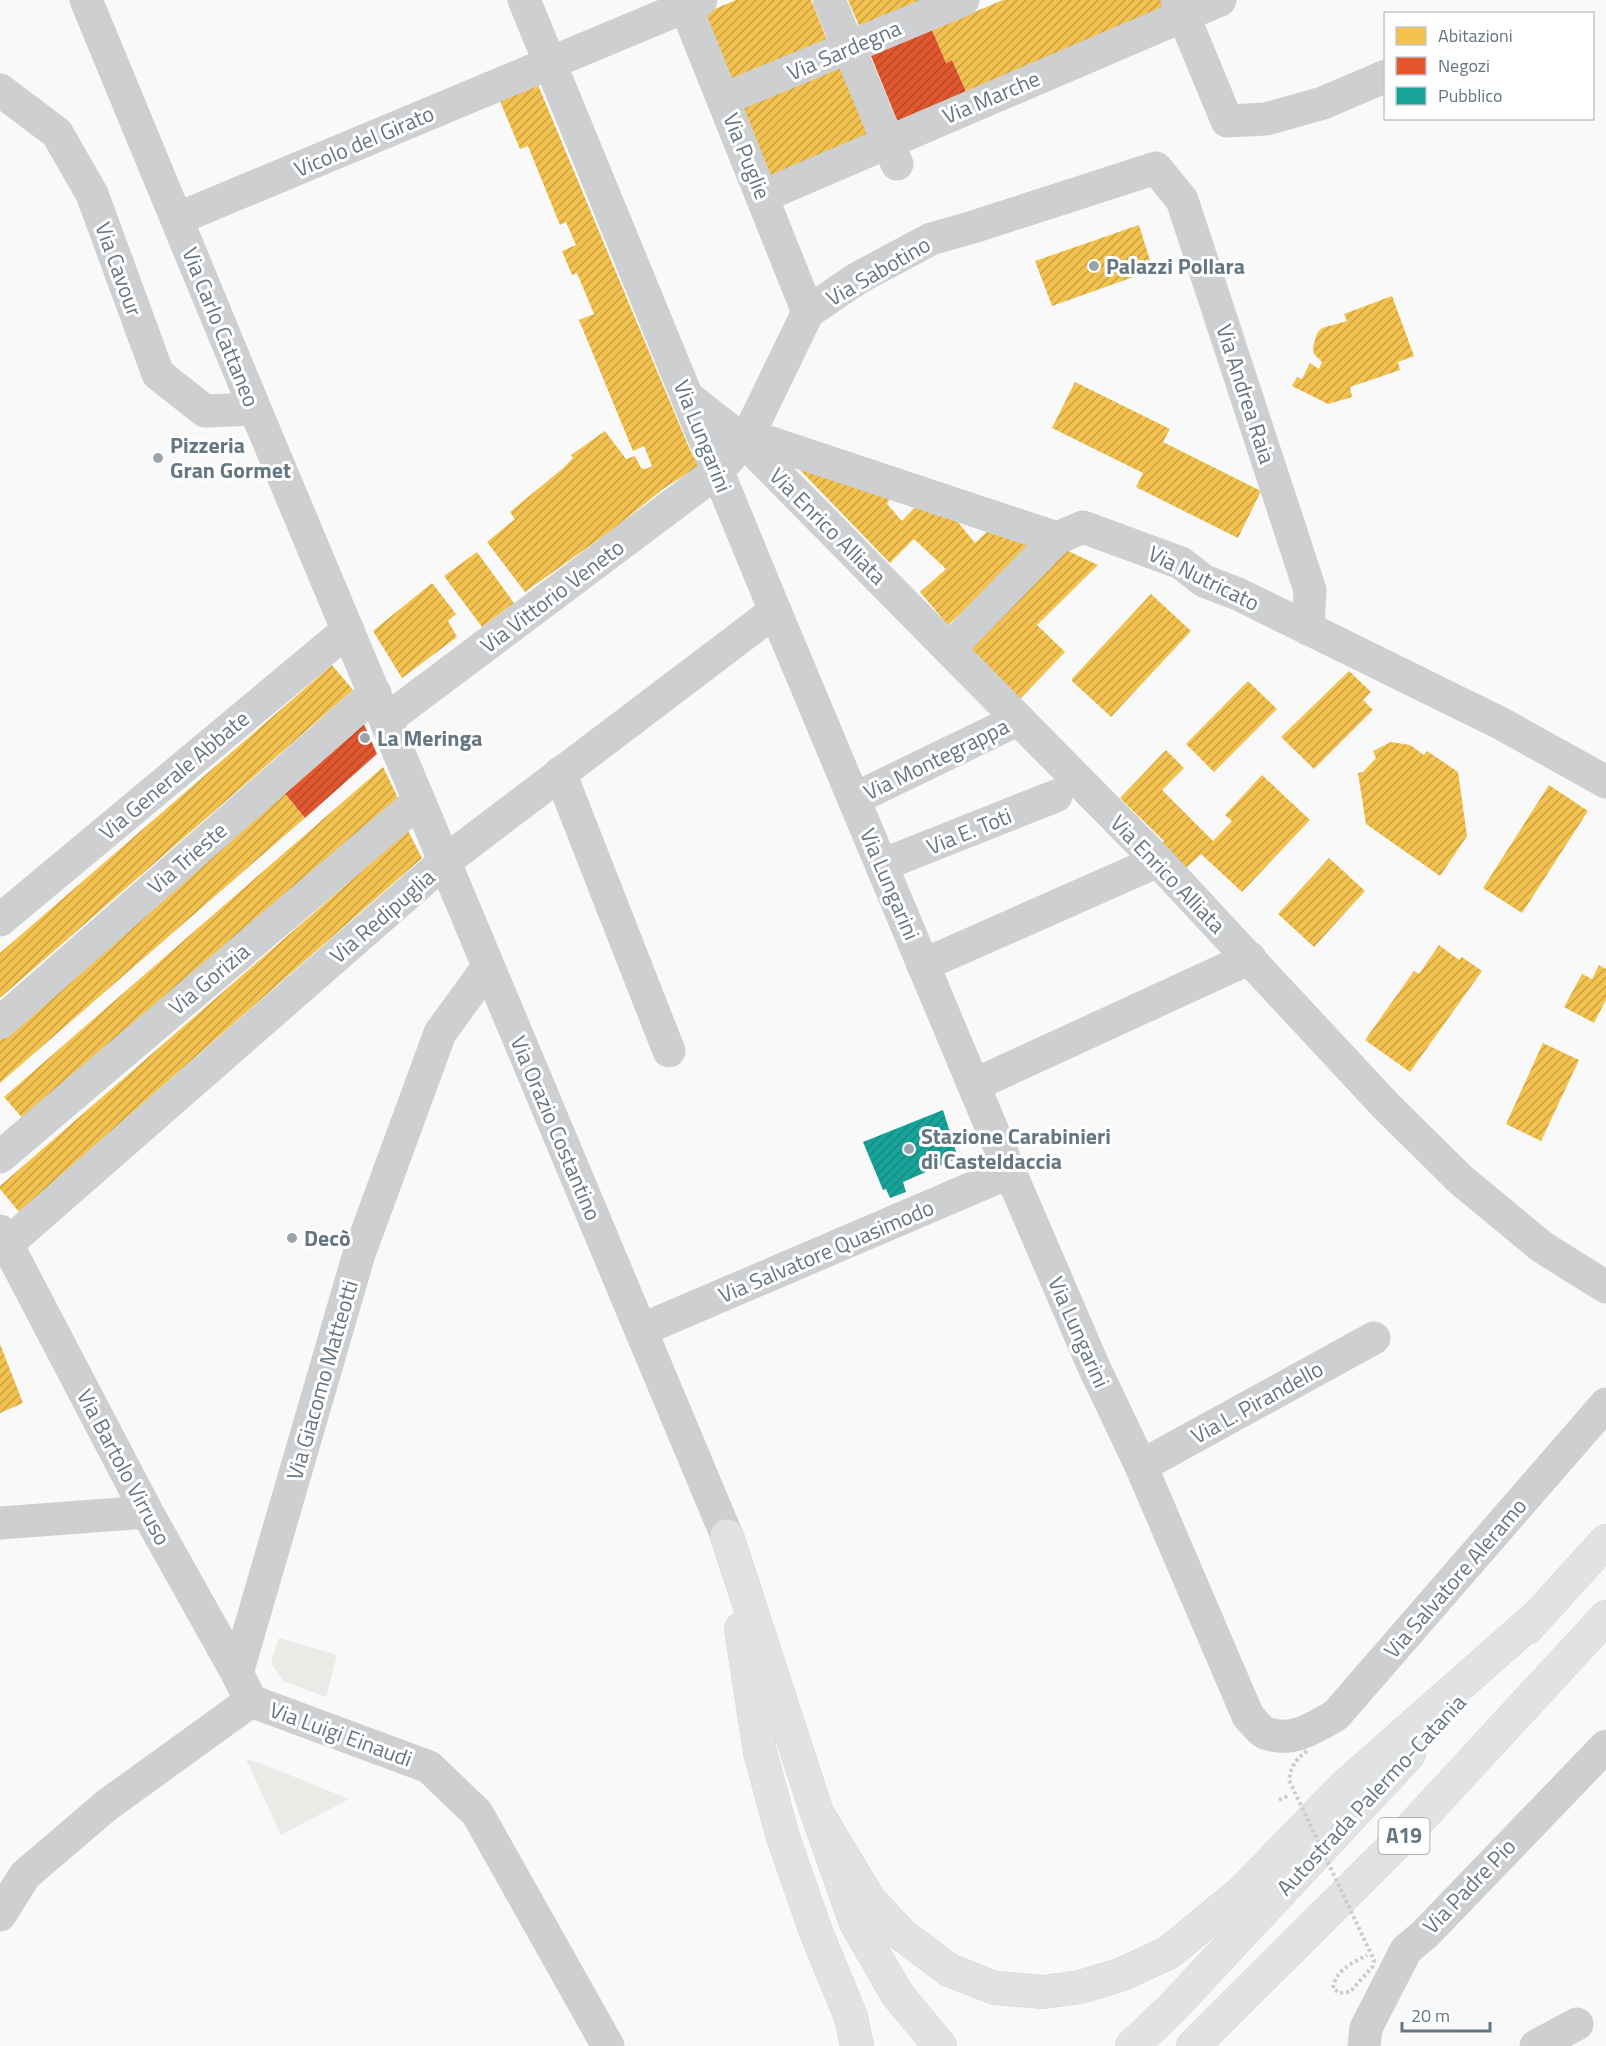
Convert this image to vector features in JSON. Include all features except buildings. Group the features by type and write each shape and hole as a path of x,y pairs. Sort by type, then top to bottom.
{"highway":[{"path":"728,1536 817,1813 856,1923 897,1995 940,2046"},
{"path":"728,1536 760,1752 783,1837 816,1932 851,2017 857,2046"},
{"name":"Autostrada Palermo-Catania","path":"1132,2046 1173,2007 1606,1541"},
{"path":"817,1813 870,1901 901,1934 949,1970 995,1988 1043,1992 1080,1986 1120,1975 1168,1953 1241,1893 1345,1786 1541,1613"},
{"name":"A19","path":"1193,2046 1402,1838 1606,1617"},
{"path":"1224,2046 1419,1850 1606,1640"}],"street":[{"name":"Via Carlo Cattaneo","path":"86,0 380,706"},
{"name":"Via Lungarini","path":"524,0 775,611 1010,1172 1248,1716 1263,1732 1300,1744"},
{"path":"829,0 892,153"},
{"name":"Via Sardegna","path":"724,99 963,0"},
{"name":"Via Marche","path":"763,196 892,153 1180,8 1220,0"},
{"name":"Vicolo del Girato","path":"177,219 551,63 690,2"},
{"name":"Via Puglie","path":"690,2 724,99 808,312"},
{"path":"1180,8 1227,121 1266,119 1312,106 1384,77"},
{"name":"Via Cavour","path":"0,90 57,133 92,194 158,374 205,411 255,409"},
{"name":"Via Sabotino","path":"718,471 745,442 808,312 858,278 932,239 1156,168"},
{"name":"Via Andrea Raia","path":"1156,168 1182,200 1311,590 1308,629"},
{"name":"Via Enrico Alliata","path":"687,397 745,442 1158,861 1386,1106 1461,1180 1542,1247 1606,1287"},
{"path":"745,442 768,442 1057,538 949,649"},
{"name":"Via Vittorio Veneto","path":"380,706 718,471"},
{"name":"Via Nutricato","path":"1057,538 1083,526 1182,563 1204,581 1238,594 1502,724 1606,782"},
{"name":"Via Redipuglia","path":"3,1238 444,862 775,611"},
{"name":"Via Generale Abbate","path":"0,920 348,630"},
{"name":"Via Orazio Costantino","path":"380,706 728,1536"},
{"name":"Via Trieste","path":"0,1023 380,706"},
{"name":"Via Montegrappa","path":"854,799 1017,720"},
{"path":"560,773 669,1051"},
{"name":"Via E. Toti","path":"882,865 1056,796"},
{"name":"Via Gorizia","path":"0,1157 419,801"},
{"path":"923,965 1158,861"},
{"path":"974,1086 1250,958"},
{"name":"Via Giacomo Matteotti","path":"244,1687 359,1254 440,1033 488,967"},
{"name":"Via Salvatore Quasimodo","path":"641,1330 1010,1172"},
{"name":"Via Bartolo Virruso","path":"3,1238 147,1512 244,1687"},
{"name":"Via L. Pirandello","path":"1140,1466 1374,1338"},
{"name":"Via Salvatore Aleramo","path":"1300,1744 1310,1730 1336,1715 1606,1404"},
{"path":"0,1523 147,1512"},
{"name":"Via Luigi Einaudi","path":"0,1915 25,1875 244,1687 429,1767 477,1813 608,2046"},
{"name":"Via Padre Pio","path":"1372,2040 1406,1950 1425,1934 1606,1746"},
{"path":"1536,2046 1577,2024"}],"path":[{"path":"1300,1744 1289,1780 1374,1960 1373,1966 1350,1992 1339,1993 1333,1988"}],"shaded area":[{"path":"279,1638 337,1655 326,1697 283,1681 271,1663"},
{"path":"246,1759 260,1763 349,1799 281,1835"}],"place":[{"name":"Palazzi Pollara","path":"1094,266"},
{"name":"Pizzeria Gran Gormet","path":"158,458"},
{"name":"La Meringa","path":"365,738"},
{"name":"Stazione Carabinieri di Casteldaccia","path":"909,1149"},
{"name":"Decò","path":"292,1238"}]}
